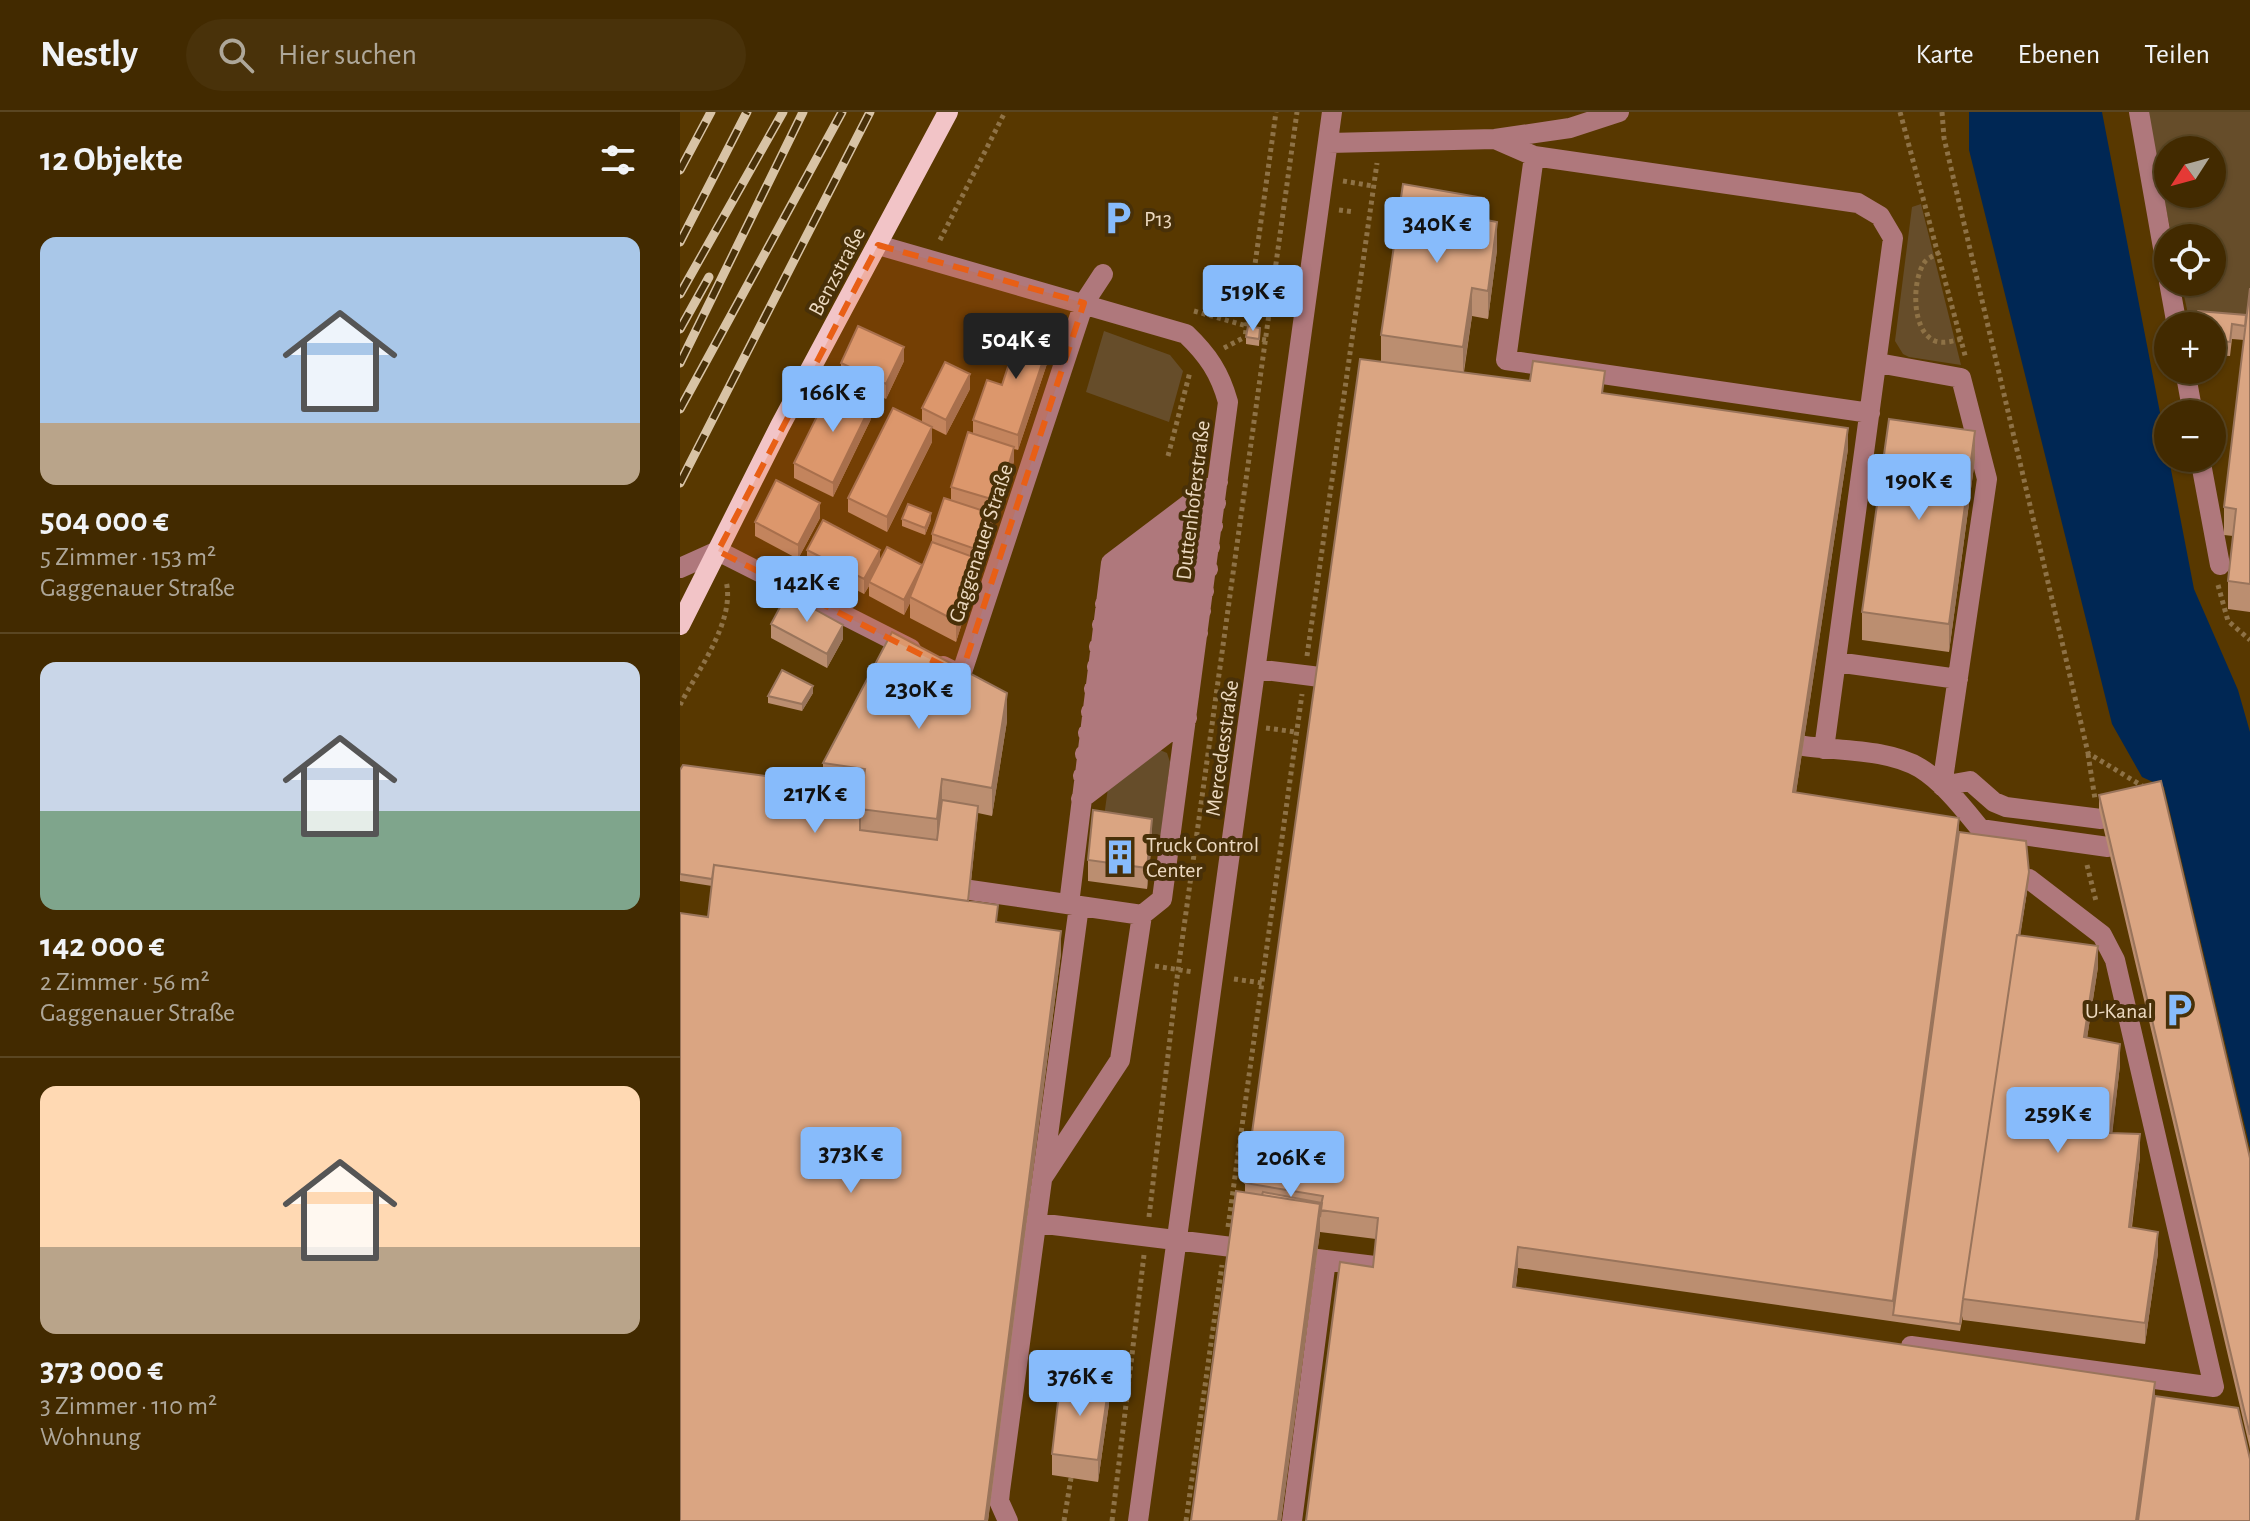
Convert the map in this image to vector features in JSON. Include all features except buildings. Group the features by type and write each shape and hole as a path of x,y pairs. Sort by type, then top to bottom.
{"main road":[{"name":"Benzstraße","path":"680,625 948,112"}],"street":[{"path":"1332,123 1380,140 1495,139 1570,128 1619,112"},
{"path":"2139,112 2159,224"},
{"name":"Mercedesstraße","path":"1138,1521 1332,123"},
{"path":"1495,139 1534,156 1858,203 1880,216 1893,238 1878,363 1836,662 1814,747 1910,763 1942,786 1980,829 2103,827"},
{"path":"1534,156 1506,360 1870,413"},
{"name":"Duttenhoferstraße","path":"878,245 931,264 1091,284 1186,334 1209,356 1222,380 1228,402 1162,899 1142,915"},
{"name":"Gaggenauer Straße","path":"718,551 961,675 1091,284"},
{"path":"1878,363 1961,378 1987,479 1942,786"},
{"path":"1825,433 1829,408"},
{"path":"2203,472 2220,565"},
{"path":"1008,1521 999,1501 1043,1177 1074,905 1085,754 1109,583 1217,493"},
{"path":"1104,615 1212,536"},
{"path":"680,568 718,551"},
{"path":"1098,657 1208,569"},
{"path":"1098,657 1202,601"},
{"path":"1094,689 1202,601"},
{"path":"1091,712 1198,633"},
{"path":"1088,733 1194,654"},
{"path":"1836,662 1958,679"},
{"path":"1256,669 1312,676"},
{"path":"1085,754 1191,675"},
{"path":"1083,776 1189,696"},
{"path":"1081,799 1187,718"},
{"path":"1942,786 1970,781 1994,802 2006,807 2103,827"},
{"path":"2029,879 2102,935 2115,960 2220,1413"},
{"path":"970,890 1142,915 1120,1060 1043,1177"},
{"path":"1037,1223 1228,1247"},
{"path":"1292,1521 1322,1259 1375,1266"},
{"path":"1923,1348 1926,1326"},
{"path":"1892,1343 2214,1387"}],"path":[{"path":"931,264 1005,112"},
{"path":"1266,340 1245,337 1276,112"},
{"path":"1112,1521 1178,970 1297,112"},
{"path":"1900,112 1940,252 1968,368 1961,378"},
{"path":"1942,112 1944,138 2046,562 2103,827"},
{"path":"1186,1521 1312,676 1348,366 1380,140"},
{"path":"1940,252 1925,261 1919,274 1917,309 1929,337 1936,341 1961,339"},
{"path":"1168,456 1190,370 1182,360"},
{"path":"1348,366 1363,368"},
{"path":"680,705 720,627 728,591 718,551"},
{"path":"2220,565 2221,606 2228,621 2250,640"},
{"path":"2088,753 2152,793 2141,795"},
{"path":"1064,1521 1071,1478"}],"highlighted area":[{"path":"878,245 1084,303 961,675 718,551"}],"shaded area":[{"path":"2146,112 2250,112 2250,293 2246,330 2226,328 2226,312 2188,312 2184,296 2226,296 2226,224 2169,224 2166,208 2226,208 2226,136 2154,136 2154,151"},
{"path":"1921,204 1961,365 1909,357 1903,354 1895,341 1912,207"},
{"path":"1104,331 1170,355 1183,371 1169,422 1086,392"},
{"path":"1160,750 1167,753 1170,762 1161,835 1106,828 1103,824 1108,788"}],"water":[{"path":"1969,112 2102,112 2158,400 2154,400 2154,472 2171,472 2194,589 2238,690 2250,732 2250,1148 2164,787 2142,777 2112,724 1969,150"}],"railway":[{"path":"680,170 711,112"},
{"path":"680,242 747,112"},
{"path":"680,294 783,112"},
{"path":"680,363 803,112"},
{"path":"680,409 842,112"},
{"path":"680,483 870,112"},
{"path":"680,329 709,277"}],"place":[{"name":"P13","path":"1118,218"},
{"name":"Truck Control Center","path":"1120,857"},
{"name":"U-Kanal","path":"2179,1010"}]}
